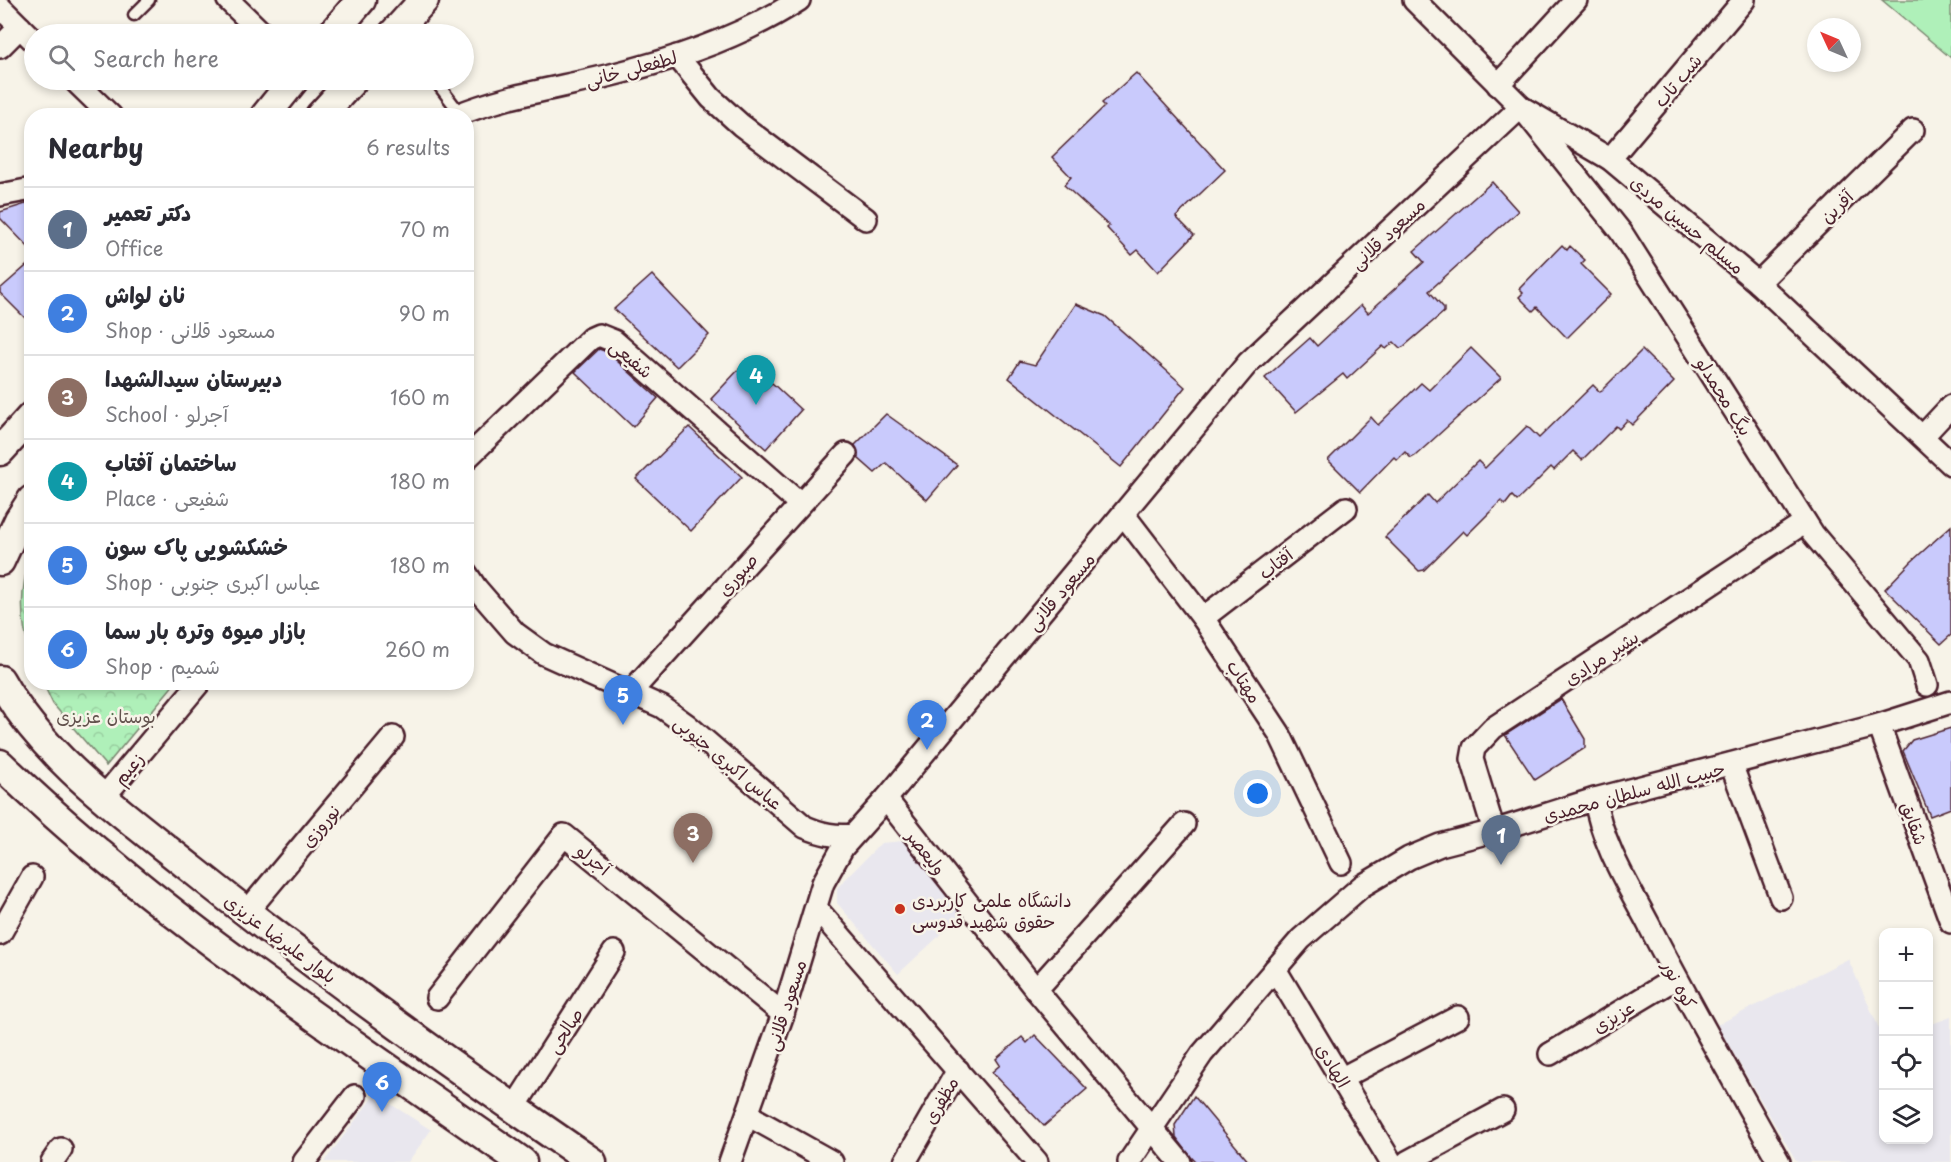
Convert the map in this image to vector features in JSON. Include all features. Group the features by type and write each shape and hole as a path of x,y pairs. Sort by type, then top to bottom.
{"main road":[{"path":"341,24 362,0"},
{"path":"402,24 424,0"},
{"path":"271,108 286,90"},
{"path":"327,108 344,90"},
{"path":"0,437 24,422"},
{"path":"0,451 24,425"},
{"path":"0,561 24,512"},
{"name":"بلوار علیرضا عزیزی","path":"0,680 34,732 103,798 246,913 592,1162"},
{"path":"0,764 62,822 218,945 522,1162"}],"street":[{"path":"228,0 253,24"},
{"name":"لطفعلی خانی","path":"474,109 520,95 612,75 677,56 718,42 799,0"},
{"name":"مسلم حسین مردی","path":"1414,0 1521,107 1610,159 1758,283 1951,464"},
{"path":"1498,85 1576,0"},
{"name":"شب تاب","path":"1610,159 1744,0"},
{"path":"0,7 24,31"},
{"path":"0,47 24,35"},
{"path":"677,56 711,98 741,125 866,219"},
{"path":"88,90 104,108"},
{"name":"مسعود قلانی","path":"730,1162 783,1014 828,871 853,835 886,799 1124,515 1248,363 1521,107"},
{"name":"بیگ محمدلو","path":"1521,107 1621,232 1805,522 1823,548 1919,660 1927,685"},
{"name":"آفرین","path":"1758,283 1913,130"},
{"path":"0,195 24,190"},
{"name":"شفیعی","path":"474,451 590,339 599,335 614,341 800,504"},
{"path":"1923,436 1951,406"},
{"name":"صبوری","path":"629,694 846,454"},
{"name":"آفتاب","path":"1203,618 1346,508"},
{"name":"مهتاب","path":"1124,515 1203,618 1279,733 1341,863"},
{"name":"بشیر مرادی","path":"1494,831 1472,759 1474,748 1493,728 1805,522"},
{"name":"عباس اکبری جنوبی","path":"474,585 515,633 544,654 662,708 687,725 805,827 821,834 840,837 853,835"},
{"name":"زعیم","path":"103,798 193,690"},
{"name":"حبیب الله سلطان محمدی","path":"1129,1162 1202,1054 1309,932 1362,886 1409,858 1440,844 1494,831 1595,799 1879,725 1951,702"},
{"name":"شقایق","path":"1879,725 1951,922"},
{"name":"نوروزی","path":"246,913 393,737"},
{"path":"1731,764 1781,898"},
{"name":"ولیعصر","path":"886,799 1036,990 1179,1162"},
{"name":"کوه نور","path":"1595,799 1598,818 1617,864 1676,978 1779,1162"},
{"path":"1036,990 1184,824"},
{"name":"آجرلو","path":"437,998 564,835 783,1014"},
{"path":"0,934 32,877"},
{"path":"816,908 1037,1162"},
{"name":"صالحی","path":"514,1108 614,952"},
{"name":"الهادی","path":"1275,969 1391,1162"},
{"name":"عزیزی","path":"1550,1054 1676,978"},
{"path":"1342,1078 1458,1017"},
{"name":"مظفری","path":"905,1162 958,1070"},
{"path":"304,1162 355,1096"},
{"path":"1407,1162 1503,1110"},
{"path":"748,1115 832,1162"}],"lane":[{"path":"134,15 149,0"},
{"path":"442,90 454,108"}],"shaded area":[{"name":"دانشگاه علمی کاربردی حقوق شهید قدوسی","path":"904,841 962,915 898,974 837,903 837,888 881,843"},
{"path":"1848,959 1879,1028 1879,1144 1933,1144 1933,1024 1951,1017 1951,1162 1797,1162 1717,1025"},
{"path":"375,1094 431,1130 408,1162 324,1162"}],"green space":[{"path":"1882,0 1951,0 1951,58"},
{"path":"24,586 24,629 22,604"},
{"name":"بوستان عزیزی","path":"46,690 169,690 106,766 53,704"}],"building":[{"path":"1136,73 1225,170 1176,217 1194,235 1158,272 1138,250 1132,255 1107,228 1109,226 1064,185 1071,177 1052,157 1105,106 1102,103"},
{"path":"1492,182 1518,211 1429,291 1444,308 1444,312 1403,347 1400,348 1394,342 1386,349 1383,346 1347,379 1343,374 1296,412 1265,378 1310,338 1317,346 1361,305 1368,313 1424,262 1414,251"},
{"path":"24,204 24,243 0,218 0,212"},
{"path":"1562,245 1567,250 1570,246 1585,260 1581,264 1611,294 1567,338 1537,307 1533,311 1519,297 1523,293 1519,289"},
{"path":"24,268 24,317 0,293 0,289"},
{"path":"652,275 709,335 677,367 614,309"},
{"path":"1076,304 1105,316 1185,387 1121,467 1009,378 1020,361 1035,365"},
{"path":"1471,348 1501,378 1415,456 1411,458 1405,452 1397,460 1394,457 1360,492 1328,460 1371,417 1378,425 1421,383 1429,390"},
{"path":"599,349 607,352 658,398 633,427 575,372"},
{"path":"1642,350 1674,382 1632,425 1627,420 1619,429 1616,426 1582,460 1573,451 1554,470 1551,467 1517,501 1512,496 1505,505 1501,501 1467,535 1463,531 1424,570 1419,571 1385,537 1428,495 1435,503 1478,461 1485,468 1527,426 1539,438 1593,385 1600,392"},
{"path":"741,367 764,390 772,383 801,410 766,449 711,399"},
{"path":"886,414 957,465 927,500 886,463 875,473 858,458 855,445"},
{"path":"689,427 742,477 691,531 636,479"},
{"path":"1951,526 1951,635 1941,644 1885,589"},
{"path":"1561,699 1585,739 1585,748 1535,780 1505,735"},
{"path":"1951,728 1951,808 1930,816 1903,751 1912,740"},
{"path":"1035,1035 1087,1089 1044,1126 992,1072 1000,1065 996,1059 1022,1037 1027,1043"},
{"path":"1194,1096 1249,1162 1196,1162 1191,1157 1176,1137 1175,1125"}],"place":[{"name":"ساختمان آفتاب","path":"756,405"},
{"name":"خشکشویی پاک سون","path":"623,725"},
{"name":"نان لواش","path":"927,750"},
{"name":"دبيرستان سیدالشهدا","path":"693,863"},
{"name":"دکتر تعمیر","path":"1501,865"},
{"name":"دانشگاه علمی کاربردی حقوق شهید قدوسی","path":"900,909"},
{"name":"بازار میوه وتره بار سما","path":"382,1112"}]}
